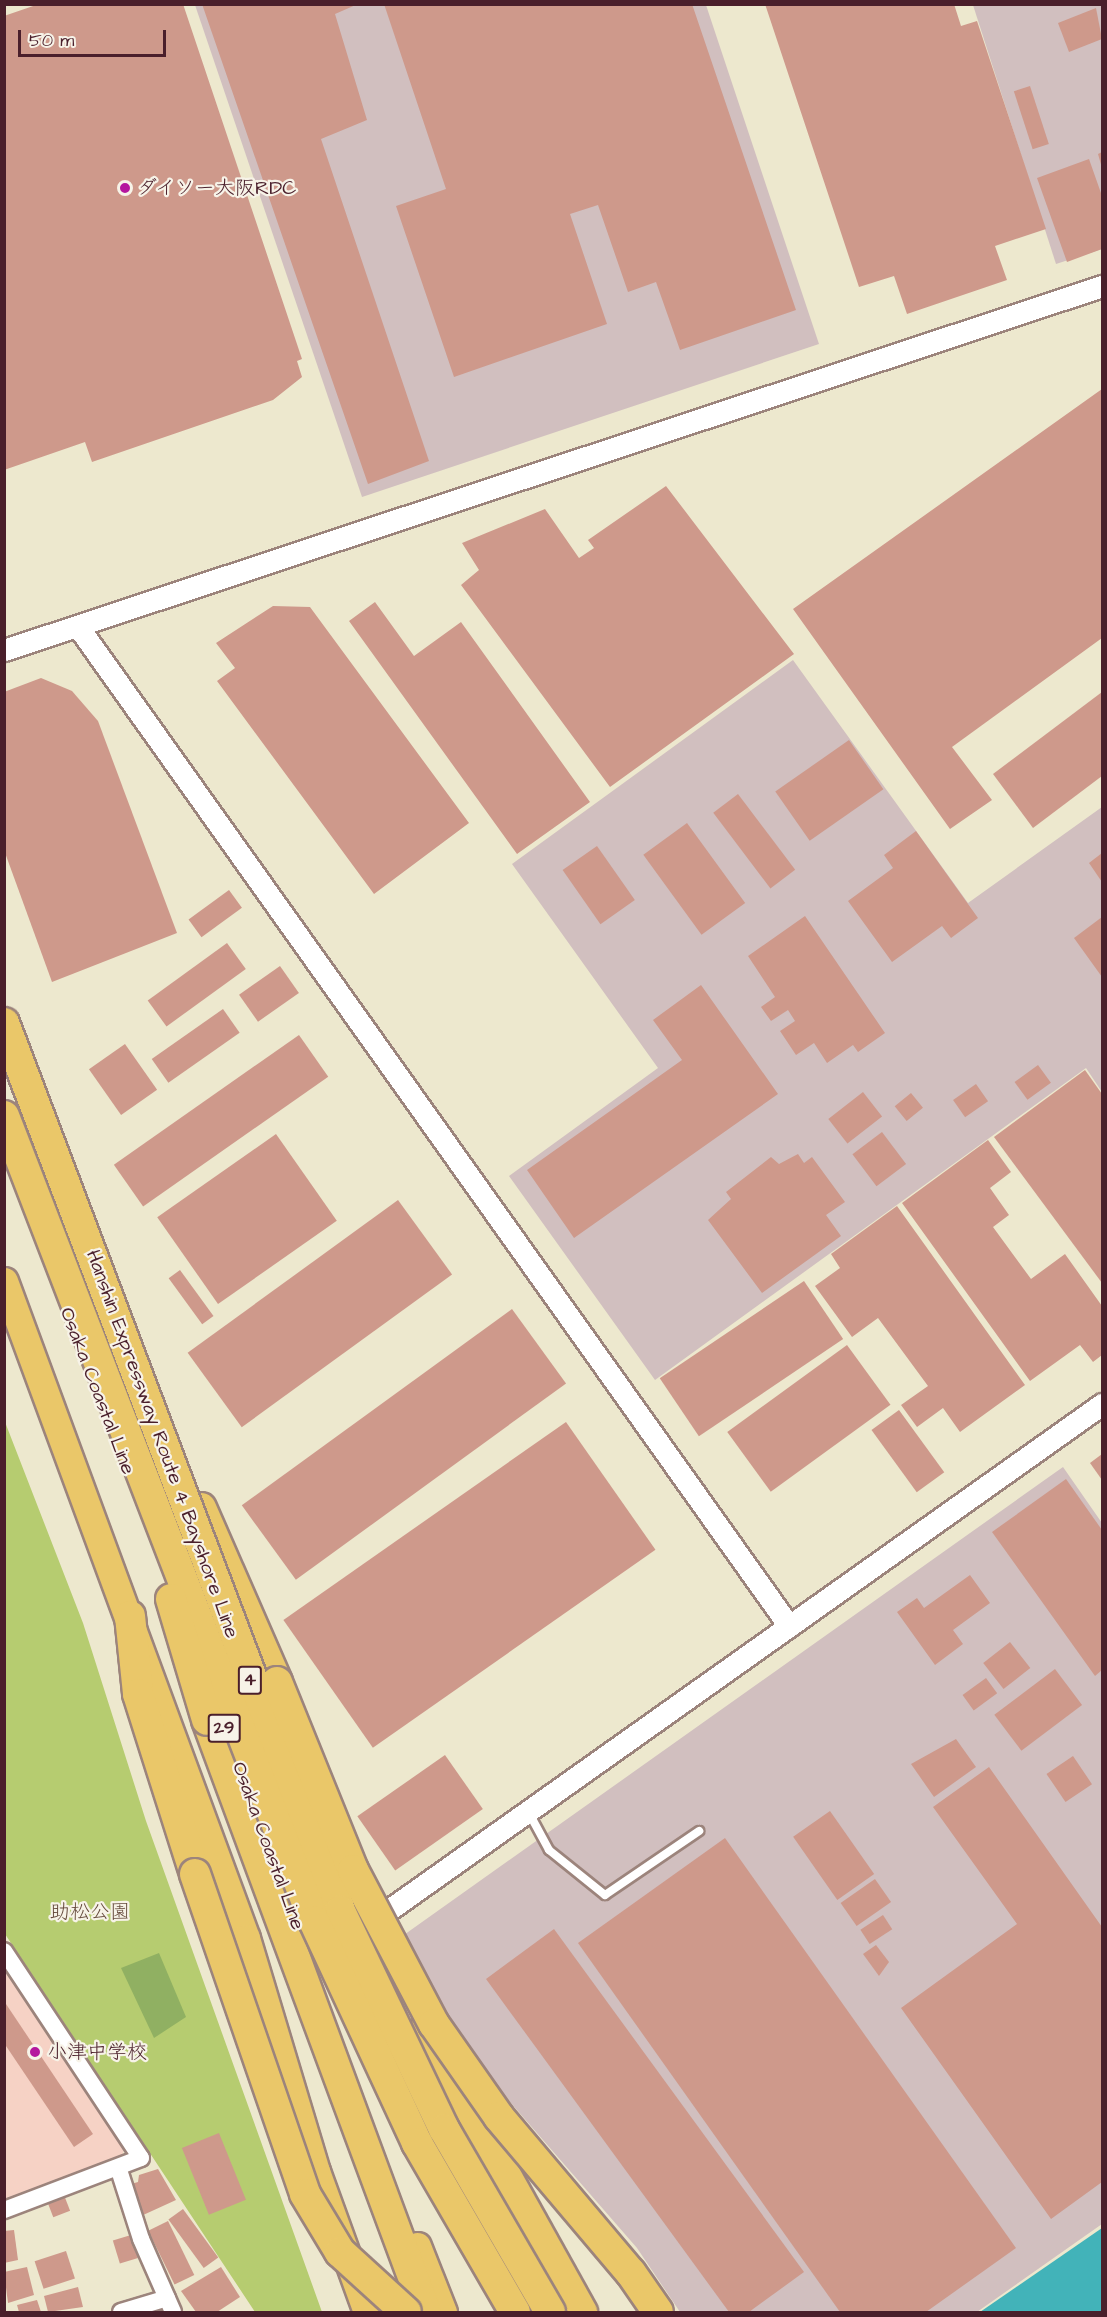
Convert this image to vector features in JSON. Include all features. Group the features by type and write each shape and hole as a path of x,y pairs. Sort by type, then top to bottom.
{"highway":[{"name":"Hanshin Expressway Route 4 Bayshore Line","path":"4,1023 340,1911 444,2129 550,2313"},
{"name":"Hanshin Expressway Route 4 Bayshore Line","path":"4,1116 14,1155 359,2026 417,2143 515,2313"},
{"path":"14,1155 126,1456 207,1720 426,2313"},
{"path":"118,1328 238,1590 353,1870 400,1965 466,2072 658,2313"},
{"path":"130,1616 138,1694 195,1874 305,2194 340,2252 405,2313"},
{"path":"370,1924 582,2313"}],"main road":[{"name":"Osaka Coastal Line","path":"14,1155 95,1384 443,2313"},
{"name":"29","path":"4,1281 130,1616 246,1938 316,2171 367,2313"},
{"path":"95,1384 152,1451 199,1570 273,1696 370,1924"}],"street":[{"path":"4,650 80,627 1102,286"},
{"path":"80,627 789,1626"},
{"path":"310,1960 370,1924 529,1813 1102,1404"},
{"path":"4,1951 141,2158 119,2170 4,2210"},
{"path":"119,2170 170,2305 121,2313"}],"lane":[{"path":"529,1813 549,1850 605,1895 699,1831"}],"shaded area":[{"path":"195,5 706,5 819,344 362,497"},
{"path":"973,5 1102,5 1102,249 1056,264"},
{"path":"793,660 968,903 1102,807 1102,1092 1086,1068 655,1380 509,1176 658,1068 512,864"},
{"path":"1063,1467 1102,1523 1102,2224 977,2312 680,2312 637,2248 496,2086 422,1983 401,1937"},
{"name":"小津中学校","path":"4,1960 126,2145 121,2158 5,2204"}],"green space":[{"name":"助松公園","path":"5,1422 83,1623 146,1821 322,2312 255,2312 5,1934"},
{"path":"159,1953 186,2017 154,2038 121,1968"}],"water":[{"path":"1102,2228 1102,2312 980,2312"}],"building":[{"name":"ダイソー大阪RDC","path":"39,4 183,4 302,359 297,361 302,377 273,400 92,462 85,442 4,470 4,16"},
{"path":"202,4 358,4 335,14 367,120 321,139 429,461 368,484"},
{"path":"384,4 692,4 796,310 680,350 656,282 628,292 598,205 570,214 607,324 454,377 396,206 446,189"},
{"path":"765,4 954,4 961,26 977,21 1046,229 995,246 1007,280 907,314 894,276 859,287"},
{"path":"1096,8 1102,39 1069,52 1058,23"},
{"path":"1030,86 1049,144 1033,149 1014,91"},
{"path":"1102,152 1102,168 1098,154"},
{"path":"1089,159 1102,196 1102,249 1067,262 1037,178"},
{"path":"1102,389 1102,638 952,747 992,800 950,829 793,609"},
{"path":"666,486 794,654 610,787 461,585 479,570 462,543 545,509 579,558 594,548 588,540"},
{"path":"375,602 414,656 461,622 590,802 517,854 349,621"},
{"path":"273,606 310,607 469,823 374,894 217,681 235,668 216,643"},
{"path":"41,678 72,691 98,721 177,933 52,982 4,850 4,692"},
{"path":"1102,692 1102,776 1033,828 993,774"},
{"path":"849,740 883,789 810,841 775,792"},
{"path":"738,794 795,870 770,889 713,813"},
{"path":"687,823 745,903 702,935 643,855"},
{"path":"916,831 978,918 951,938 942,926 892,962 848,901 893,868 884,855"},
{"path":"597,846 635,900 600,924 563,870"},
{"path":"1102,853 1102,882 1089,863"},
{"path":"229,890 242,908 201,937 189,919"},
{"path":"805,916 885,1033 858,1052 853,1045 827,1063 814,1043 796,1055 780,1031 795,1021 788,1010 771,1021 761,1007 775,997 748,956"},
{"path":"1102,917 1102,977 1074,938"},
{"path":"227,943 246,969 167,1026 148,1001"},
{"path":"280,966 299,993 258,1022 239,995"},
{"path":"701,985 778,1094 574,1238 527,1170 682,1060 653,1020"},
{"path":"223,1009 240,1033 168,1083 152,1059"},
{"path":"299,1035 328,1077 143,1206 114,1165"},
{"path":"125,1044 157,1090 121,1115 89,1069"},
{"path":"1038,1065 1051,1083 1027,1100 1015,1082"},
{"path":"1085,1070 1102,1094 1102,1283 994,1137"},
{"path":"976,1084 988,1101 965,1117 953,1100"},
{"path":"863,1092 882,1116 847,1144 828,1119"},
{"path":"911,1093 923,1108 907,1121 895,1106"},
{"path":"882,1132 906,1164 877,1186 852,1154"},
{"path":"276,1134 337,1221 218,1304 157,1217"},
{"path":"988,1140 1011,1172 990,1188 1009,1215 993,1227 1031,1279 1065,1254 1102,1306 1102,1355 1093,1362 1080,1345 1030,1381 902,1203"},
{"path":"798,1154 804,1163 812,1157 845,1202 826,1215 841,1236 762,1293 708,1220 731,1199 726,1192 771,1157 779,1164"},
{"path":"398,1200 452,1274 242,1427 188,1353"},
{"path":"897,1206 1025,1385 960,1432 943,1408 917,1427 901,1405 928,1386 878,1318 852,1337 815,1286 840,1268 831,1254"},
{"path":"180,1270 214,1316 202,1324 169,1278"},
{"path":"804,1281 843,1339 699,1436 660,1378"},
{"path":"512,1309 566,1383 296,1580 242,1505"},
{"path":"847,1345 890,1405 771,1492 727,1432"},
{"path":"899,1410 944,1472 917,1492 871,1430"},
{"path":"566,1422 655,1550 373,1748 283,1620"},
{"path":"1102,1454 1102,1480 1090,1463"},
{"path":"1066,1479 1102,1530 1102,1670 1095,1676 992,1532"},
{"path":"970,1575 990,1603 953,1630 963,1644 935,1665 897,1612 917,1598 924,1608"},
{"path":"1010,1642 1030,1668 1004,1689 983,1663"},
{"path":"1055,1669 1082,1705 1021,1751 994,1715"},
{"path":"986,1678 997,1693 974,1710 963,1695"},
{"path":"956,1739 976,1767 934,1797 911,1764"},
{"path":"445,1755 483,1809 395,1870 357,1816"},
{"path":"1073,1756 1092,1784 1065,1802 1046,1774"},
{"path":"989,1767 1102,1927 1102,2182 1051,2219 901,2008 1017,1924 933,1807"},
{"path":"830,1811 874,1874 837,1900 793,1837"},
{"path":"725,1838 1016,2248 926,2312 840,2312 578,1943"},
{"path":"875,1879 891,1902 857,1926 841,1903"},
{"path":"883,1915 892,1929 870,1944 860,1930"},
{"path":"554,1929 804,2272 749,2312 729,2312 486,1979"},
{"path":"876,1945 889,1962 879,1976 863,1954"},
{"path":"4,2001 93,2134 74,2147 4,2043"},
{"path":"219,2133 246,2200 209,2215 182,2148"},
{"path":"158,2169 176,2200 141,2216 131,2184 138,2182 139,2175"},
{"path":"64,2195 70,2211 53,2217 47,2201"},
{"path":"183,2209 218,2258 204,2268 168,2220"},
{"path":"168,2221 194,2275 175,2285 148,2231"},
{"path":"14,2230 18,2260 4,2263 4,2231"},
{"path":"131,2235 138,2258 120,2264 113,2241"},
{"path":"66,2251 75,2279 44,2289 35,2261"},
{"path":"27,2267 34,2295 8,2303 4,2272"},
{"path":"221,2267 240,2297 217,2312 196,2312 181,2291"},
{"path":"78,2287 83,2307 48,2312 44,2296"},
{"path":"37,2300 41,2312 19,2312 17,2305"}],"place":[{"name":"ダイソー大阪RDC","path":"125,188"},
{"name":"小津中学校","path":"35,2052"}]}
